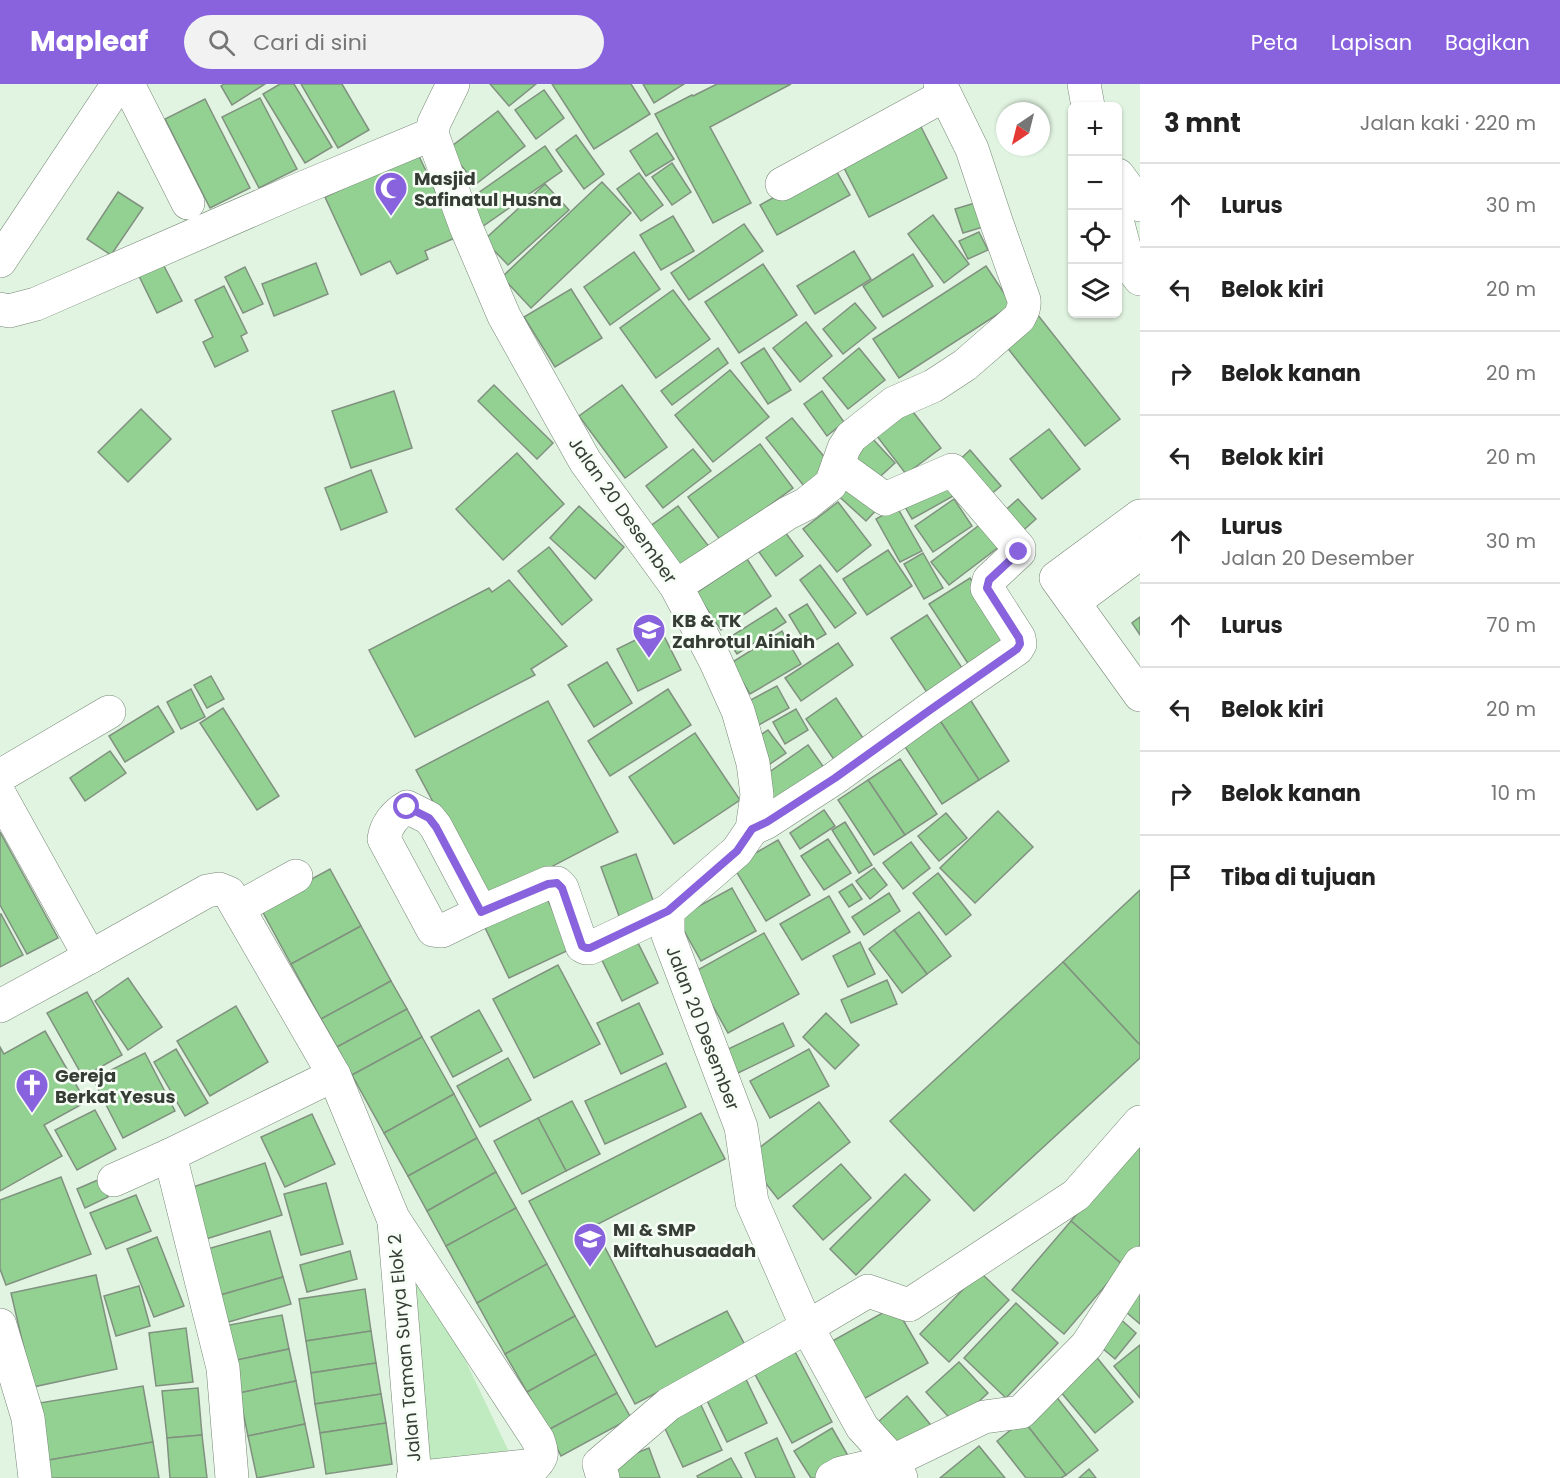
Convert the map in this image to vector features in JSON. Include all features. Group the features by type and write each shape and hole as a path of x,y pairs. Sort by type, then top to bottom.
{"street":[{"path":"128,84 188,202"},
{"path":"0,309 9,311 36,304 432,134 434,123 453,84"},
{"path":"1084,84 1087,102"},
{"path":"676,586 817,496 831,484 844,448 851,437 894,403 933,386 965,365 1018,318 1025,306 972,149 943,89 782,184"},
{"path":"0,261 110,96"},
{"name":"Jalan 20 Desember","path":"432,134 466,227 504,316 585,461 676,586 715,660 738,711 753,763 757,795 752,829 737,851 668,911 668,936 741,1127 752,1202 807,1327 862,1427 897,1470"},
{"path":"1122,180 1140,205"},
{"path":"1122,239 1129,265 1140,279"},
{"path":"752,829 767,822 835,778 1017,649 1020,644 1019,638 987,588 989,580 1019,552 1020,548 952,470 885,499 838,465"},
{"path":"1140,516 1056,578 1140,695"},
{"path":"1074,602 1140,553"},
{"path":"0,776 109,712"},
{"path":"0,795 90,957"},
{"path":"238,908 296,876"},
{"path":"481,912 548,884 557,883 562,888 582,946 586,948 668,911"},
{"path":"0,1006 207,891 219,889 229,893 334,1075 393,1218 538,1440 542,1451 540,1460 535,1465 414,1478"},
{"path":"114,1180 334,1075"},
{"path":"603,1478 599,1464 669,1404 868,1291 909,1305 1076,1195 1140,1122"},
{"path":"170,1155 224,1368 232,1478"},
{"name":"Jalan Taman Surya Elok 2","path":"393,1218 414,1478"},
{"path":"832,1478 841,1473 897,1470 984,1417 1021,1412 1087,1345 1140,1263"},
{"path":"0,1325 28,1418 35,1478"}],"green space":[{"path":"367,1154 510,1454 422,1460"}],"building":[{"path":"224,84 265,84 232,105 221,86"},
{"path":"280,84 294,84 332,147 305,163 263,94"},
{"path":"301,84 342,84 369,130 338,148"},
{"path":"490,84 536,84 509,106"},
{"path":"552,84 631,84 650,114 594,149"},
{"path":"643,84 684,84 654,103"},
{"path":"717,84 791,84 710,127 751,203 713,223 655,114"},
{"path":"544,90 564,118 536,139 515,110"},
{"path":"260,98 297,169 259,188 222,117"},
{"path":"205,99 250,188 210,208 165,119"},
{"path":"498,111 525,146 476,184 448,149"},
{"path":"917,119 947,178 869,217 839,158"},
{"path":"657,133 674,159 646,176 630,151"},
{"path":"576,135 604,174 584,189 556,150"},
{"path":"545,146 562,171 479,229 461,205"},
{"name":"Masjid Safinatul Husna","path":"418,154 457,237 425,251 428,259 397,274 390,261 361,275 325,197"},
{"path":"672,163 691,192 672,205 652,177"},
{"path":"833,165 850,195 777,235 760,205"},
{"path":"639,173 663,205 641,221 617,189"},
{"path":"602,182 631,213 531,308 502,277"},
{"path":"545,184 569,210 508,265 484,240"},
{"path":"118,192 143,208 111,255 87,239"},
{"path":"975,203 983,227 963,233 955,209"},
{"path":"933,215 969,264 944,283 908,234"},
{"path":"673,216 694,251 661,270 640,235"},
{"path":"744,224 763,251 689,300 671,273"},
{"path":"979,232 988,250 968,259 959,241"},
{"path":"854,251 871,279 815,314 797,286"},
{"path":"634,252 660,289 610,325 584,287"},
{"path":"913,254 933,286 883,317 863,286"},
{"path":"316,263 328,294 274,316 262,284"},
{"path":"163,264 182,301 157,313 139,276"},
{"path":"763,264 797,315 739,353 705,302"},
{"path":"986,266 1012,305 899,378 873,339"},
{"path":"245,267 263,304 243,313 225,277"},
{"path":"224,286 247,333 241,336 248,351 215,367 203,342 213,337 195,300"},
{"path":"571,289 602,338 555,367 524,317"},
{"path":"673,290 710,339 656,378 620,328"},
{"path":"855,303 876,328 843,354 823,329"},
{"path":"1037,314 1120,419 1085,446 1002,341"},
{"path":"806,322 832,356 800,382 773,348"},
{"path":"718,348 728,363 672,405 661,391"},
{"path":"764,348 791,390 768,404 741,363"},
{"path":"859,348 885,380 848,409 823,378"},
{"path":"730,370 769,417 713,462 675,415"},
{"path":"494,385 553,443 537,459 478,401"},
{"path":"622,385 667,447 625,478 579,416"},
{"path":"394,391 412,448 351,468 332,411"},
{"path":"822,391 844,422 827,436 804,404"},
{"path":"907,404 941,448 906,474 873,431"},
{"path":"141,409 171,439 128,482 98,452"},
{"path":"792,418 831,465 804,486 766,438"},
{"path":"1049,429 1080,469 1042,499 1010,459"},
{"path":"870,436 895,463 873,483 848,456"},
{"path":"760,444 793,488 721,541 688,497"},
{"path":"693,449 711,471 663,508 646,486"},
{"path":"970,450 1001,486 984,500 954,465"},
{"path":"517,453 564,504 503,560 456,509"},
{"path":"371,470 387,512 341,530 325,488"},
{"path":"846,475 880,506 866,521 833,491"},
{"path":"945,477 955,495 912,519 901,500"},
{"path":"954,499 972,526 933,552 915,526"},
{"path":"1018,499 1036,519 1018,535 1000,515"},
{"path":"838,502 871,545 837,572 803,529"},
{"path":"579,506 624,547 595,579 550,538"},
{"path":"678,506 710,548 674,575 642,532"},
{"path":"897,507 922,551 900,562 876,519"},
{"path":"982,523 1000,546 949,585 931,562"},
{"path":"785,532 803,556 776,576 759,552"},
{"path":"549,547 592,600 562,625 518,571"},
{"path":"888,550 912,586 867,615 843,579"},
{"path":"923,553 943,588 924,599 904,564"},
{"path":"747,559 771,596 721,630 696,593"},
{"path":"820,565 856,613 835,628 800,580"},
{"path":"970,578 1010,640 969,665 929,604"},
{"path":"509,580 567,646 531,669 535,675 415,737 369,650 489,588 492,592"},
{"path":"807,604 826,634 807,645 789,615"},
{"path":"776,608 786,622 737,654 727,639"},
{"path":"927,615 964,671 928,694 891,638"},
{"path":"1140,617 1140,635 1132,623"},
{"name":"KB & TK Zahrotul Ainiah","path":"660,628 681,670 638,691 617,649"},
{"path":"782,631 801,664 750,694 731,663"},
{"path":"838,643 853,665 801,701 785,678"},
{"path":"607,662 632,703 594,727 568,685"},
{"path":"211,676 224,699 207,708 194,685"},
{"path":"777,686 789,708 757,726 745,703"},
{"path":"191,689 205,717 181,729 167,702"},
{"path":"668,689 691,725 610,776 588,741"},
{"path":"968,696 1009,761 979,780 937,716"},
{"path":"836,698 865,741 835,761 806,719"},
{"path":"548,701 618,832 486,901 416,770"},
{"path":"158,706 174,732 125,762 109,736"},
{"path":"223,708 279,796 257,810 200,723"},
{"path":"796,709 808,730 785,744 773,722"},
{"path":"937,716 979,780 942,804 900,739"},
{"path":"768,730 786,753 767,766 750,742"},
{"path":"695,733 740,800 674,844 629,777"},
{"path":"808,745 827,772 775,809 755,782"},
{"path":"110,751 126,773 85,801 70,778"},
{"path":"900,759 937,814 905,835 868,780"},
{"path":"868,780 905,835 874,855 838,800"},
{"path":"824,810 835,826 800,849 790,833"},
{"path":"998,811 1033,847 975,903 940,868"},
{"path":"946,813 967,838 939,861 918,836"},
{"path":"845,822 872,865 859,873 832,830"},
{"path":"0,832 58,938 27,954 0,905"},
{"path":"828,839 851,873 824,890 801,856"},
{"path":"778,840 810,895 766,921 733,866"},
{"path":"911,842 930,868 903,889 883,863"},
{"path":"636,854 657,911 622,924 601,867"},
{"path":"874,868 887,885 870,899 856,881"},
{"path":"330,869 361,926 291,964 260,907"},
{"path":"938,873 971,915 946,935 913,893"},
{"path":"852,884 862,899 849,907 839,892"},
{"path":"542,888 571,949 509,978 480,917"},
{"path":"732,888 756,931 701,961 677,918"},
{"path":"1140,890 1140,1045 1063,962"},
{"path":"889,893 900,911 864,935 852,917"},
{"path":"829,896 850,932 802,960 780,924"},
{"path":"919,912 951,956 927,974 894,930"},
{"path":"0,914 23,955 0,967"},
{"path":"361,926 391,981 321,1019 291,964"},
{"path":"894,930 927,974 902,993 869,949"},
{"path":"633,933 658,983 622,1001 597,950"},
{"path":"764,933 799,994 728,1033 694,972"},
{"path":"860,942 875,974 848,987 833,956"},
{"path":"1063,962 1140,1045 1140,1058 974,1211 890,1121"},
{"path":"558,965 600,1044 534,1078 493,999"},
{"path":"128,978 162,1027 128,1050 95,1001"},
{"path":"887,980 897,1004 851,1023 841,1000"},
{"path":"391,981 407,1009 337,1047 321,1019"},
{"path":"87,992 122,1055 83,1077 47,1013"},
{"path":"639,1003 663,1054 621,1074 597,1023"},
{"path":"236,1006 268,1062 210,1096 177,1041"},
{"path":"407,1009 422,1037 352,1075 337,1047"},
{"path":"479,1010 502,1051 453,1077 431,1037"},
{"path":"826,1013 859,1045 835,1069 803,1037"},
{"path":"783,1023 794,1046 738,1073 726,1050"},
{"name":"Gereja Berkat Yesus","path":"45,1031 86,1102 44,1125 62,1156 0,1191 0,1047 4,1054"},
{"path":"422,1037 454,1094 384,1133 352,1075"},
{"path":"176,1049 208,1103 185,1116 154,1062"},
{"path":"809,1049 829,1086 770,1118 750,1081"},
{"path":"145,1053 175,1111 123,1138 93,1079"},
{"path":"508,1058 531,1100 480,1127 457,1086"},
{"path":"666,1063 686,1107 605,1144 585,1101"},
{"path":"454,1094 477,1138 408,1176 384,1133"},
{"path":"572,1101 600,1154 566,1171 538,1118"},
{"path":"819,1102 850,1142 778,1199 746,1158"},
{"path":"95,1110 116,1149 77,1170 55,1130"},
{"name":"MI & SMP Miftahusaadah","path":"701,1113 725,1159 594,1226 656,1347 727,1311 746,1347 635,1404 529,1201"},
{"path":"312,1114 335,1164 285,1187 261,1137"},
{"path":"538,1118 566,1171 522,1194 494,1141"},
{"path":"477,1138 496,1172 427,1211 408,1176"},
{"path":"1140,1140 1140,1245 1123,1265 1071,1221"},
{"path":"265,1163 282,1215 203,1240 187,1189"},
{"path":"841,1164 871,1198 823,1240 793,1206"},
{"path":"496,1172 516,1208 446,1246 427,1211"},
{"path":"905,1174 930,1200 856,1275 830,1249"},
{"path":"61,1177 91,1254 6,1285 0,1269 0,1200"},
{"path":"100,1179 108,1197 85,1208 77,1189"},
{"path":"326,1183 343,1244 301,1255 284,1194"},
{"path":"136,1195 151,1231 106,1249 90,1213"},
{"path":"516,1208 547,1264 477,1303 446,1246"},
{"path":"1071,1221 1123,1265 1064,1334 1012,1290"},
{"path":"270,1231 283,1277 217,1296 204,1250"},
{"path":"157,1237 184,1306 154,1317 127,1249"},
{"path":"350,1251 357,1279 307,1292 300,1265"},
{"path":"547,1264 575,1316 505,1354 477,1303"},
{"path":"980,1272 1009,1300 949,1362 920,1334"},
{"path":"96,1275 117,1369 33,1387 11,1293"},
{"path":"283,1277 291,1304 225,1323 217,1296"},
{"path":"1140,1282 1140,1324 1119,1306"},
{"path":"139,1286 150,1326 116,1336 104,1296"},
{"path":"365,1289 371,1331 306,1341 299,1299"},
{"path":"1016,1303 1058,1343 1006,1398 964,1358"},
{"path":"895,1306 928,1363 860,1401 827,1344"},
{"path":"282,1315 289,1349 232,1361 224,1326"},
{"path":"575,1316 596,1354 527,1392 505,1354"},
{"path":"1117,1316 1136,1333 1115,1359 1095,1342"},
{"path":"186,1328 193,1382 156,1386 149,1333"},
{"path":"371,1331 376,1363 311,1373 306,1341"},
{"path":"1140,1345 1140,1398 1114,1366"},
{"path":"792,1346 832,1422 792,1443 751,1367"},
{"path":"289,1349 296,1381 239,1393 232,1361"},
{"path":"596,1354 617,1393 548,1430 527,1392"},
{"path":"1094,1354 1133,1402 1095,1433 1055,1385"},
{"path":"959,1362 988,1393 955,1424 926,1392"},
{"path":"376,1363 381,1394 315,1404 311,1373"},
{"path":"743,1373 767,1423 727,1442 703,1392"},
{"path":"296,1381 305,1424 248,1436 239,1393"},
{"path":"143,1386 153,1442 43,1461 33,1404"},
{"path":"198,1388 202,1435 167,1438 162,1391"},
{"path":"617,1393 631,1418 561,1456 548,1430"},
{"path":"381,1394 386,1423 320,1433 315,1404"},
{"path":"1055,1395 1098,1450 1066,1475 1023,1420"},
{"path":"907,1396 934,1429 904,1454 878,1422"},
{"path":"700,1403 722,1450 683,1467 661,1420"},
{"path":"1023,1420 1066,1475 1061,1478 1026,1478 997,1441"},
{"path":"386,1423 392,1464 326,1474 320,1433"},
{"path":"305,1424 314,1467 257,1478 248,1436"},
{"path":"832,1428 850,1459 819,1478 811,1478 794,1451"},
{"path":"202,1435 207,1478 170,1478 167,1438"},
{"path":"777,1438 795,1478 756,1478 745,1453"},
{"path":"153,1442 159,1478 46,1478 43,1461"},
{"path":"979,1446 1005,1478 940,1478"},
{"path":"649,1448 660,1478 611,1478 606,1465"},
{"path":"731,1458 742,1478 698,1478 697,1476"},
{"path":"1089,1469 1096,1478 1079,1478"}],"place":[{"name":"Masjid Safinatul Husna","path":"391,217"},
{"name":"KB & TK Zahrotul Ainiah","path":"649,659"},
{"name":"Gereja Berkat Yesus","path":"32,1114"},
{"name":"MI & SMP Miftahusaadah","path":"590,1268"}],"route":[{"path":"407,807 429,818 436,827 481,912 548,884 557,883 562,888 568,903 582,946 590,948 668,911 737,851 752,829 767,822 835,778 1017,649 1020,644 1019,638 987,588 989,580 1019,552"}]}
